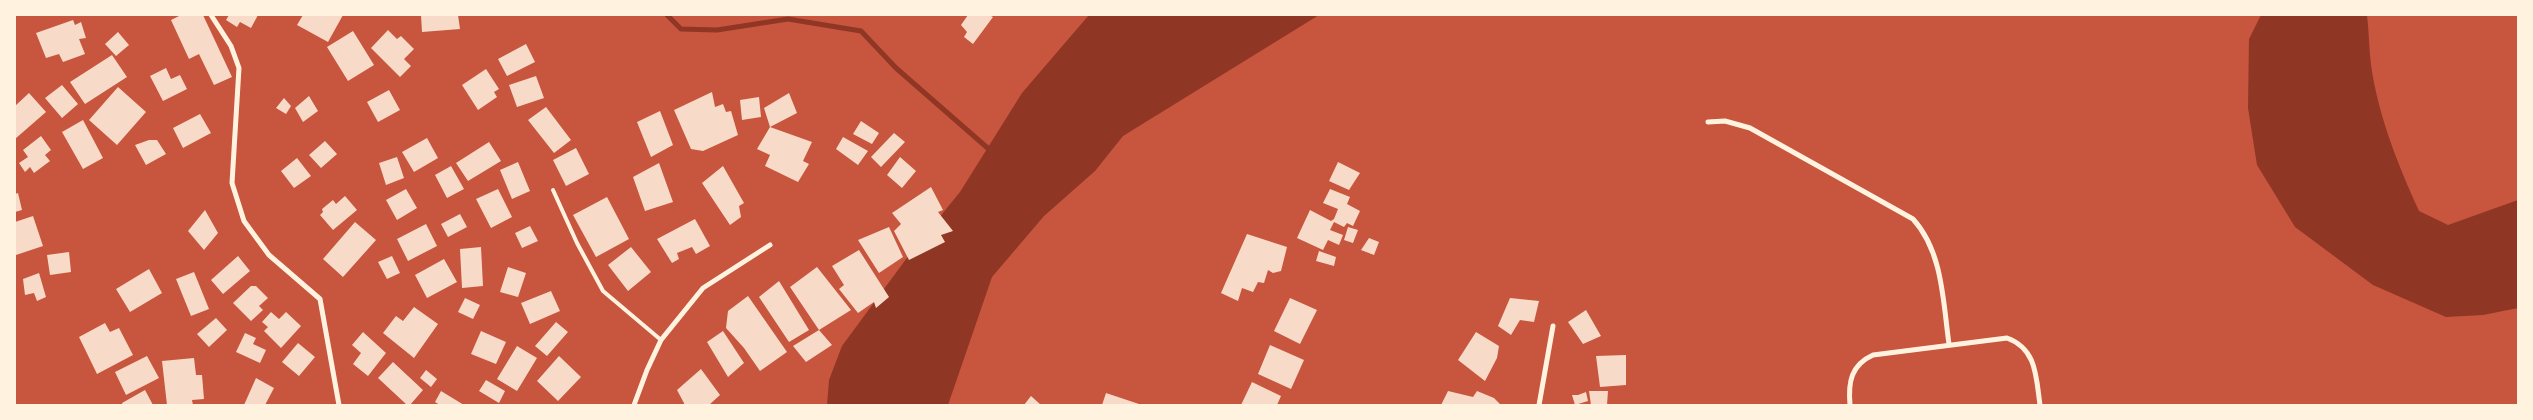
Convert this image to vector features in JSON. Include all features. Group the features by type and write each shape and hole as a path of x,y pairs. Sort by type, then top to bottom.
{"street":[{"path":"212,15 231,46 239,68 240,88 232,183 244,221 268,255 320,299 340,405"},
{"path":"1708,122 1725,121 1750,128 1913,220 1928,240 1936,260 1949,344"},
{"path":"634,405 661,340 703,288 770,245"},
{"path":"1539,405 1554,326"},
{"path":"1850,405 1850,380 1856,367 1873,354 2007,338 2020,344 2035,364 2040,405"}],"lane":[{"path":"553,190 574,236 603,290 661,340"}],"shaded area":[{"path":"1089,15 1319,15 1123,136 1095,171 1044,216 992,277 948,405 827,405 829,380 842,346 912,251 960,192 1022,93"},
{"path":"2261,15 2367,15 2371,65 2378,102 2396,158 2419,211 2448,225 2518,200 2518,308 2483,315 2446,317 2373,285 2295,227 2257,165 2248,108 2249,39"}],"building":[{"path":"181,15 203,15 232,77 214,85 199,54 189,59 171,20"},
{"path":"229,15 258,15 251,28 240,22 237,27 226,20"},
{"path":"303,15 343,15 328,42 297,25"},
{"path":"421,15 458,15 460,29 422,32"},
{"path":"968,15 989,15 993,17 973,44 964,37 967,32 961,25"},
{"path":"73,20 75,25 81,22 86,38 79,39 85,54 63,62 59,54 46,58 36,33"},
{"path":"388,30 397,39 401,36 414,49 404,59 411,66 400,77 371,48"},
{"path":"353,31 374,65 348,81 327,47"},
{"path":"118,32 129,45 116,56 105,44"},
{"path":"526,44 535,62 507,76 498,59"},
{"path":"112,55 127,77 85,104 70,82"},
{"path":"166,68 171,79 180,75 187,89 163,101 150,76"},
{"path":"486,69 499,89 494,92 497,97 478,110 462,85"},
{"path":"536,76 544,98 517,107 509,85"},
{"path":"62,85 78,104 62,118 45,98"},
{"path":"118,87 146,112 117,145 89,120"},
{"path":"389,90 400,110 378,122 367,102"},
{"path":"712,92 715,107 723,104 726,112 731,111 738,135 703,151 691,149 674,110"},
{"path":"29,93 46,112 15,139 15,106"},
{"path":"789,93 797,113 770,127 764,108"},
{"path":"309,96 318,111 303,122 295,108"},
{"path":"759,97 761,117 742,120 740,100"},
{"path":"284,98 291,106 286,114 276,108"},
{"path":"546,107 571,140 554,153 528,120"},
{"path":"660,111 673,145 651,157 637,122"},
{"path":"200,114 211,133 183,148 173,128"},
{"path":"83,120 103,158 83,169 62,132"},
{"path":"861,121 879,133 872,144 853,134"},
{"path":"770,127 812,142 803,161 809,164 798,182 765,166 770,155 757,149"},
{"path":"894,133 905,142 881,167 871,157"},
{"path":"41,136 51,150 45,155 50,161 34,173 30,167 25,172 19,163 28,157 23,150"},
{"path":"843,137 868,151 858,165 836,149"},
{"path":"427,138 438,158 414,172 402,152"},
{"path":"149,140 157,140 166,154 146,165 135,145"},
{"path":"325,141 337,154 321,168 309,155"},
{"path":"489,142 501,161 468,181 456,163"},
{"path":"576,148 589,174 566,186 553,160"},
{"path":"397,157 404,178 386,185 379,163"},
{"path":"900,157 916,171 902,188 887,175"},
{"path":"297,158 311,176 294,188 281,171"},
{"path":"518,162 530,191 512,199 500,170"},
{"path":"1338,162 1360,173 1349,190 1329,181"},
{"path":"659,163 673,202 645,211 633,177"},
{"path":"451,166 464,189 447,198 435,175"},
{"path":"723,166 744,203 739,206 741,217 730,225 702,183"},
{"path":"931,187 943,210 938,212 953,231 941,235 945,242 909,260 894,231 901,224 892,213"},
{"path":"406,189 417,208 397,220 386,200"},
{"path":"498,189 512,217 491,228 476,199"},
{"path":"1330,189 1350,197 1347,204 1360,211 1353,226 1347,223 1344,227 1334,222 1330,230 1343,235 1339,245 1328,240 1323,250 1297,238 1310,210 1331,221 1334,219 1338,209 1323,203"},
{"path":"18,193 22,210 15,212 15,194"},
{"path":"345,196 357,210 333,230 320,215 323,212 322,209 333,200 336,204"},
{"path":"607,197 629,239 596,257 573,215"},
{"path":"205,210 218,233 204,250 188,231"},
{"path":"460,214 467,227 448,237 441,224"},
{"path":"33,216 43,246 16,255 15,222"},
{"path":"695,219 710,246 696,254 692,247 677,253 679,259 672,263 657,239"},
{"path":"355,222 376,240 343,277 323,259"},
{"path":"426,224 437,246 408,261 397,239"},
{"path":"530,226 538,241 522,248 515,233"},
{"path":"889,227 903,257 879,273 858,240"},
{"path":"1348,227 1358,230 1353,243 1344,240"},
{"path":"1247,234 1287,247 1281,271 1273,273 1268,270 1264,283 1258,282 1253,292 1242,288 1238,301 1221,293"},
{"path":"1369,238 1379,242 1374,255 1361,250"},
{"path":"481,247 483,286 462,288 460,249"},
{"path":"631,247 651,272 628,291 608,265"},
{"path":"859,250 889,297 876,308 874,302 858,313 839,289 844,285 832,266"},
{"path":"1319,251 1336,257 1334,266 1316,261"},
{"path":"69,252 71,272 50,275 47,255"},
{"path":"238,256 250,271 223,294 211,280"},
{"path":"392,256 400,273 387,279 378,262"},
{"path":"444,259 457,282 427,298 415,275"},
{"path":"508,267 526,273 518,297 500,292"},
{"path":"817,267 851,310 819,330 790,287"},
{"path":"149,269 162,293 130,312 116,289"},
{"path":"194,272 209,309 191,316 176,279"},
{"path":"39,273 46,297 37,301 34,293 25,295 23,279"},
{"path":"779,281 809,330 789,342 759,297"},
{"path":"251,286 256,286 268,298 259,306 263,310 251,321 233,303"},
{"path":"551,291 560,311 530,324 521,303"},
{"path":"748,296 787,352 760,371 744,348 726,328 728,311"},
{"path":"465,298 480,305 473,319 458,312"},
{"path":"1290,298 1317,310 1300,344 1274,331"},
{"path":"1510,298 1539,301 1534,322 1520,320 1511,335 1498,326"},
{"path":"414,307 438,324 414,358 383,333 396,316 403,321"},
{"path":"1586,310 1601,336 1583,344 1568,322"},
{"path":"271,312 279,319 286,312 301,326 281,348 264,331 268,327 262,322"},
{"path":"216,318 227,330 209,347 197,334"},
{"path":"556,322 568,332 547,356 535,346"},
{"path":"105,323 110,332 119,328 133,355 97,374 79,337"},
{"path":"819,330 832,345 806,362 793,346"},
{"path":"481,331 506,342 496,364 471,354"},
{"path":"723,331 744,363 728,377 707,342"},
{"path":"363,332 386,353 368,376 353,364 361,353 352,345"},
{"path":"1476,332 1499,346 1497,358 1485,381 1458,360"},
{"path":"245,333 256,338 253,344 266,350 260,363 236,352"},
{"path":"298,343 315,357 299,376 282,362"},
{"path":"1270,345 1304,360 1291,389 1258,374"},
{"path":"517,346 537,358 517,391 497,379"},
{"path":"1626,355 1626,385 1600,387 1596,356"},
{"path":"147,356 159,378 126,395 115,372"},
{"path":"559,356 581,377 558,401 537,381"},
{"path":"194,358 196,375 202,375 204,399 192,400 193,405 167,405 162,361"},
{"path":"393,362 423,390 410,405 407,405 378,378"},
{"path":"701,369 720,395 709,405 685,405 677,390"},
{"path":"426,370 437,379 431,387 420,378"},
{"path":"256,378 274,388 265,405 244,405"},
{"path":"486,380 505,391 499,403 479,391"},
{"path":"1252,382 1281,396 1277,405 1241,405"},
{"path":"145,390 153,405 123,405 122,403"},
{"path":"441,391 464,405 440,405 435,402"},
{"path":"1448,391 1473,397 1477,391 1494,398 1501,405 1441,405"},
{"path":"1589,391 1608,391 1607,405 1591,405"},
{"path":"1586,392 1588,401 1575,405 1572,395"},
{"path":"1106,393 1142,405 1102,405"},
{"path":"1031,396 1041,405 1024,405"}],"waterway":[{"path":"667,15 681,29 717,30 788,19 861,31 896,68 991,151"}]}
